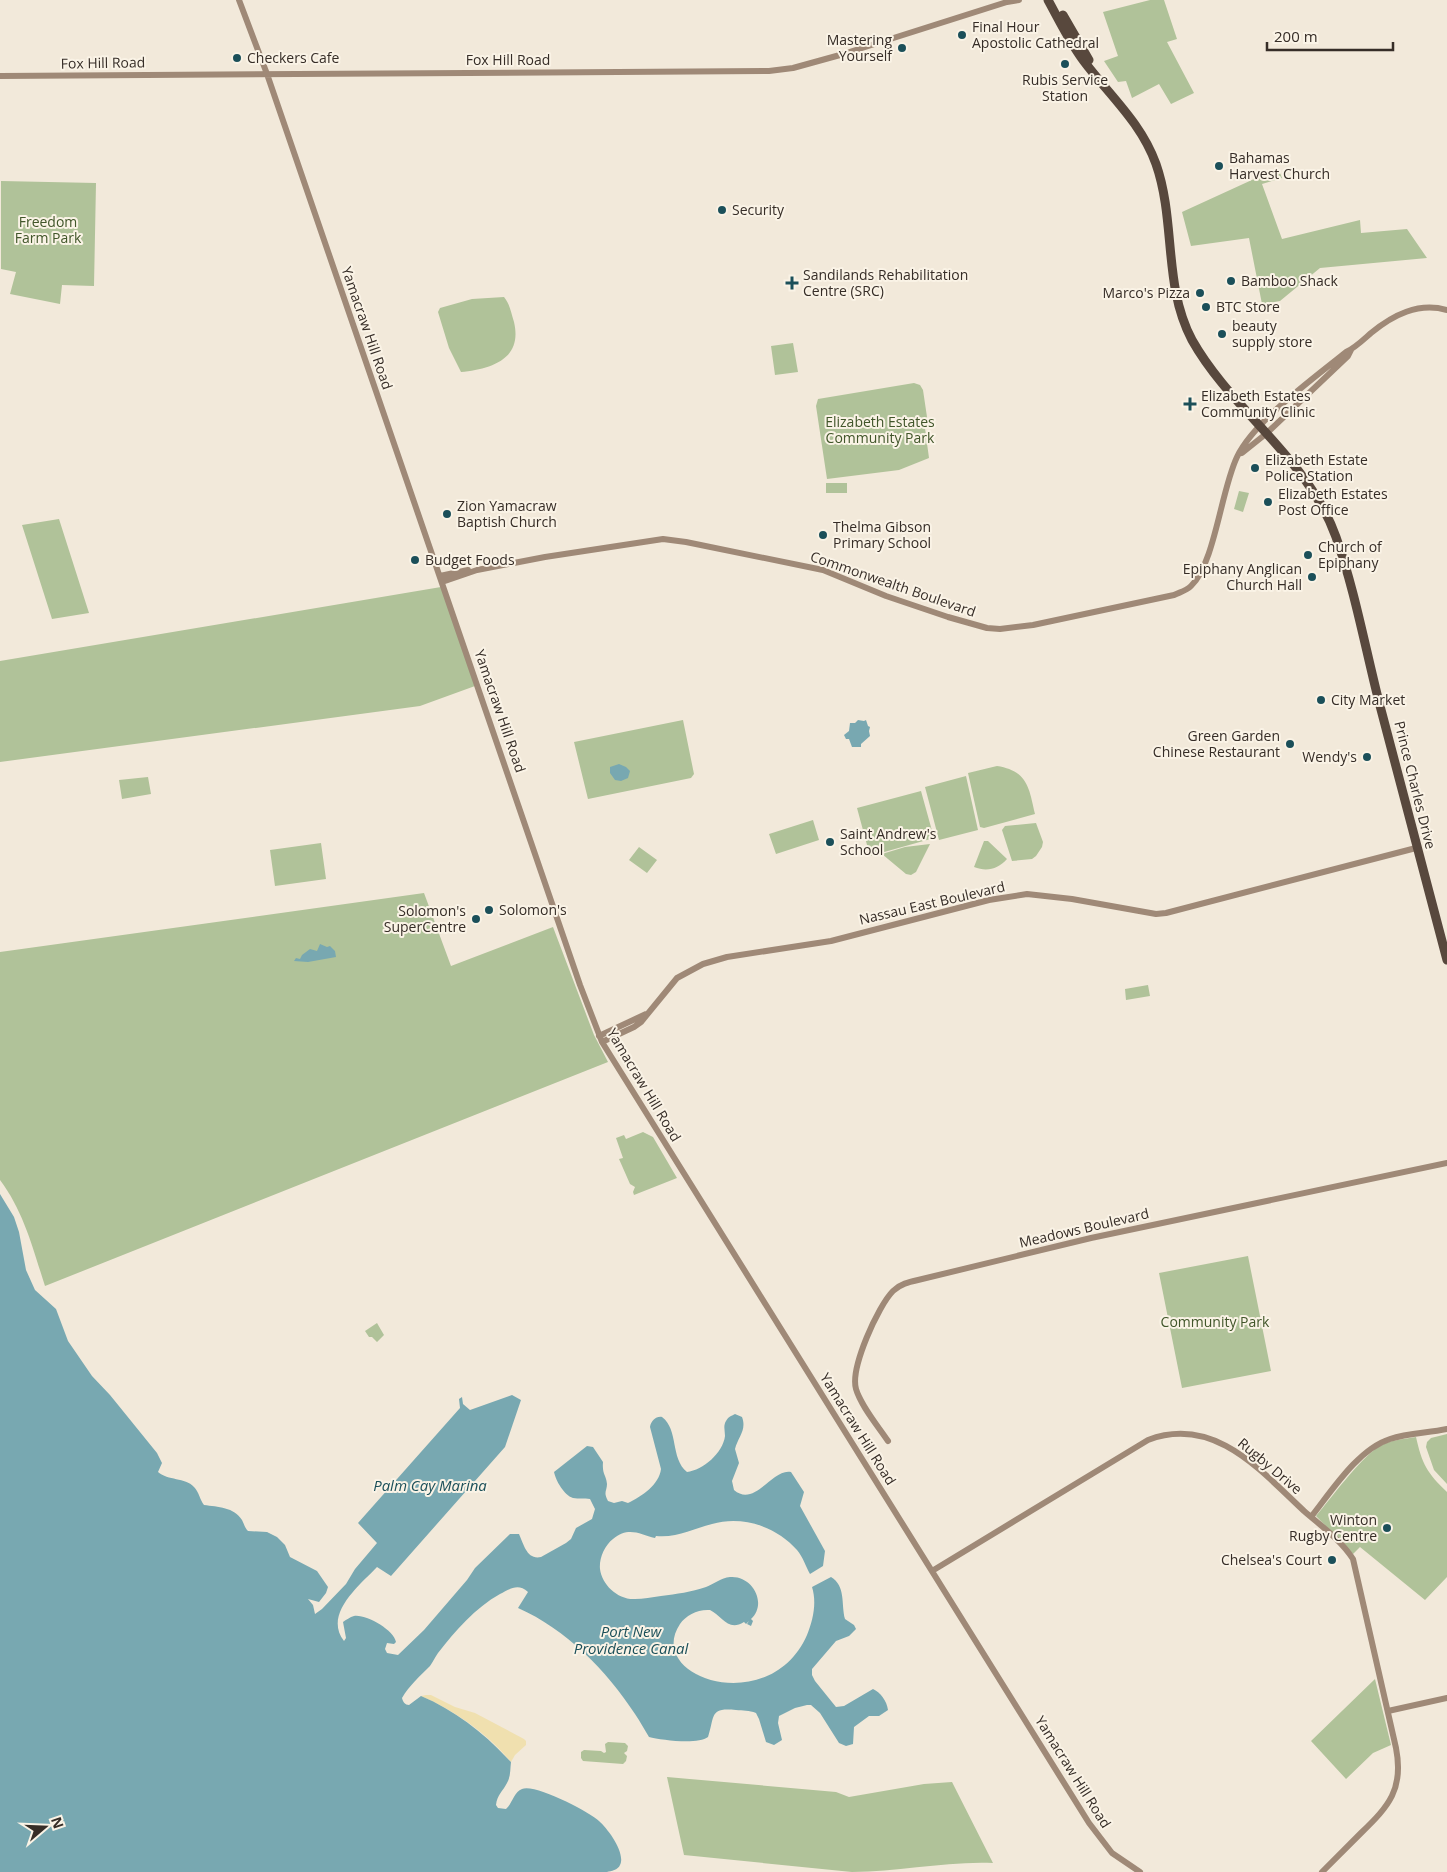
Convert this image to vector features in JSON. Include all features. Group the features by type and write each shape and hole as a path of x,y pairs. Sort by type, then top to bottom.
{"highway":[{"name":"Prince Charles Drive","path":"1048,0 1084,62 1141,131 1156,163 1164,192 1180,313 1187,330 1209,367 1294,466 1316,498 1335,535 1357,610 1416,848 1447,960"},
{"name":"Prince Charles Drive","path":"1056,2 1106,87"}],"street":[{"name":"Yamacraw Hill Road","path":"239,0 274,94 580,984 601,1039 701,1203 1097,1835 1112,1853 1140,1872"},
{"name":"Fox Hill Road","path":"0,76 769,71 792,68 840,55 1008,1 1019,0"},
{"path":"251,74 257,73 262,60"},
{"path":"274,94 276,80 287,74"},
{"name":"Commonwealth Boulevard","path":"441,579 545,557 643,541 670,540 823,570 886,596 986,628 1017,628 1174,595 1190,587 1200,574 1208,555 1237,456 1264,429 1375,330 1404,312 1426,307 1447,310"},
{"name":"Nassau East Boulevard","path":"601,1039 634,1027 648,1014 677,978 703,964 727,957 831,940 989,900 1027,894 1072,899 1156,914 1166,913 1416,848"},
{"name":"Meadows Boulevard","path":"888,1441 858,1393 855,1374 860,1355 878,1312 893,1291 901,1285 1091,1238 1447,1163"},
{"path":"1311,1517 1340,1480 1375,1446 1396,1437 1447,1429"},
{"name":"Rugby Drive","path":"932,1571 1138,1445 1153,1438 1181,1434 1201,1436 1229,1447 1247,1459 1343,1547 1353,1560 1388,1711 1398,1765 1397,1781 1392,1797 1383,1811 1322,1872"},
{"path":"1388,1711 1447,1698"}],"green space":[{"path":"1150,0 1164,0 1177,39 1167,42 1194,93 1171,104 1159,84 1132,98 1126,81 1118,82 1104,61 1118,56 1103,12"},
{"path":"1278,168 1282,178 1262,184 1282,239 1360,220 1361,233 1407,229 1427,258 1320,268 1280,301 1262,304 1249,238 1191,246 1182,212"},
{"name":"Freedom Farm Park","path":"1,181 96,183 94,286 62,285 60,304 10,294 16,272 1,269"},
{"path":"504,297 514,322 514,345 509,354 493,365 461,372 449,348 438,312 440,308 472,299"},
{"path":"793,343 798,372 775,375 771,346"},
{"name":"Elizabeth Estates Community Park","path":"914,383 920,385 923,390 927,417 924,421 929,458 899,470 827,479 816,406 818,399"},
{"path":"826,483 847,483 847,493 826,493"},
{"path":"1239,491 1249,493 1243,512 1234,509"},
{"path":"59,519 89,613 52,619 22,525"},
{"path":"441,587 475,686 420,706 0,762 0,661"},
{"path":"683,720 694,774 691,778 588,799 574,742"},
{"path":"997,766 1015,772 1025,782 1029,789 1035,814 984,828 980,827 968,773"},
{"path":"966,776 978,830 939,840 925,787"},
{"path":"148,777 151,794 122,799 119,780"},
{"path":"921,791 934,838 870,856 857,808"},
{"path":"813,820 819,840 776,854 769,834"},
{"path":"1036,823 1043,842 1042,847 1032,859 1012,861 1002,830 1005,826"},
{"path":"984,841 988,841 1007,859 992,869 974,867"},
{"path":"321,843 326,879 275,886 270,850"},
{"path":"930,844 916,872 911,875 906,874 882,854 905,847"},
{"path":"639,847 657,860 647,873 629,860"},
{"path":"424,893 451,966 553,927 594,1035 608,1062 45,1286 22,1218 0,1180 0,952"},
{"path":"1148,985 1150,996 1126,1000 1125,989"},
{"path":"643,1132 653,1137 677,1178 634,1195 635,1187 630,1184 619,1159 623,1158 616,1138 624,1135 626,1139"},
{"name":"Community Park","path":"1248,1256 1271,1371 1182,1388 1159,1273"},
{"path":"377,1323 384,1335 377,1342 372,1337 369,1337 365,1331"},
{"path":"1447,1434 1447,1484 1434,1470 1426,1447 1427,1442 1431,1438"},
{"name":"Winton Rugby Centre","path":"1416,1437 1426,1468 1447,1492 1447,1577 1425,1600 1360,1547 1353,1554 1316,1516 1370,1453 1392,1441"},
{"path":"1375,1679 1391,1745 1373,1753 1346,1779 1311,1741"},
{"path":"608,1742 625,1743 628,1746 627,1751 624,1753 627,1756 626,1761 623,1764 583,1761 581,1752 584,1750 601,1751 604,1753 606,1752 605,1744"},
{"path":"667,1777 836,1792 849,1797 924,1784 952,1782 993,1863 852,1872 684,1855"}],"sand":[{"path":"431,1695 455,1707 475,1713 524,1739 526,1745 515,1755 511,1762 481,1732 458,1716 421,1696"}],"water":[{"path":"858,720 866,720 870,727 870,736 861,744 861,747 852,747 849,739 846,739 844,735 849,731 850,723 855,723"},
{"path":"619,764 630,771 628,778 621,781 615,780 610,773 610,767"},
{"path":"320,944 327,947 330,946 335,951 336,957 308,962 294,961 296,958 300,959 310,949 317,951"},
{"path":"0,1194 14,1217 19,1232 26,1270 35,1290 56,1309 68,1341 92,1376 157,1453 162,1463 158,1472 167,1477 190,1484 196,1489 204,1505 225,1508 235,1512 248,1531 267,1532 277,1537 285,1545 290,1557 317,1571 328,1587 319,1602 308,1599 313,1605 315,1614 346,1584 355,1569 377,1543 358,1523 460,1408 459,1399 462,1397 463,1404 470,1410 512,1395 521,1400 505,1447 391,1576 377,1567 346,1601 338,1621 339,1631 344,1641 346,1638 343,1622 354,1616 359,1616 379,1624 394,1637 396,1642 394,1644 387,1643 385,1649 387,1653 398,1655 424,1630 475,1568 510,1534 519,1534 529,1554 536,1557 541,1557 571,1539 576,1528 592,1519 595,1509 590,1499 573,1498 567,1494 554,1472 587,1446 593,1447 603,1462 608,1501 628,1503 649,1489 660,1475 661,1469 650,1427 654,1419 662,1417 671,1429 678,1459 687,1472 706,1464 716,1454 725,1436 725,1423 735,1414 742,1417 743,1426 735,1449 739,1463 732,1481 734,1490 742,1494 749,1494 784,1472 791,1472 804,1492 800,1506 825,1551 823,1566 810,1574 797,1550 780,1535 759,1525 736,1521 712,1524 678,1534 656,1536 655,1538 634,1532 618,1535 607,1545 601,1557 600,1569 604,1581 617,1594 629,1599 635,1599 689,1592 730,1577 745,1580 751,1585 758,1598 756,1613 751,1619 753,1621 751,1626 747,1624 749,1621 746,1624 744,1622 738,1625 729,1624 710,1610 701,1610 693,1613 680,1624 674,1643 679,1660 695,1673 716,1681 741,1683 766,1676 789,1661 807,1635 811,1623 814,1611 812,1587 831,1577 836,1581 841,1590 845,1619 854,1625 856,1629 849,1636 836,1641 812,1669 812,1675 836,1707 844,1706 873,1689 883,1697 888,1710 879,1716 869,1716 854,1727 853,1744 846,1746 839,1743 820,1713 811,1705 795,1708 779,1716 778,1723 782,1740 774,1745 766,1742 756,1713 727,1709 714,1714 708,1737 703,1739 679,1741 649,1737 612,1682 584,1653 553,1627 518,1608 528,1592 517,1587 491,1600 466,1620 438,1653 430,1666 408,1689 402,1699 405,1704 409,1705 421,1696 445,1708 478,1731 511,1762 510,1775 496,1805 498,1808 506,1809 519,1791 528,1788 562,1799 594,1817 611,1835 621,1854 620,1865 616,1869 607,1872 0,1872"}],"place":[{"name":"Final Hour Apostolic Cathedral","path":"962,35"},
{"name":"Mastering Yourself","path":"902,48"},
{"name":"Checkers Cafe","path":"237,58"},
{"name":"Rubis Service Station","path":"1065,64"},
{"name":"Bahamas Harvest Church","path":"1219,166"},
{"name":"Security","path":"722,210"},
{"name":"Bamboo Shack","path":"1231,281"},
{"name":"Sandilands Rehabilitation Centre (SRC)","path":"792,283"},
{"name":"Marco's Pizza","path":"1200,293"},
{"name":"BTC Store","path":"1206,307"},
{"name":"beauty supply store","path":"1222,334"},
{"name":"Elizabeth Estates Community Clinic","path":"1190,404"},
{"name":"Elizabeth Estate Police Station","path":"1255,468"},
{"name":"Elizabeth Estates Post Office","path":"1268,502"},
{"name":"Zion Yamacraw Baptish Church","path":"447,514"},
{"name":"Thelma Gibson Primary School","path":"823,535"},
{"name":"Church of Epiphany","path":"1308,555"},
{"name":"Budget Foods","path":"415,560"},
{"name":"Epiphany Anglican Church Hall","path":"1312,577"},
{"name":"City Market","path":"1321,700"},
{"name":"Green Garden Chinese Restaurant","path":"1290,744"},
{"name":"Wendy's","path":"1367,757"},
{"name":"Saint Andrew's School","path":"830,842"},
{"name":"Solomon's","path":"489,910"},
{"name":"Solomon's SuperCentre","path":"476,919"},
{"name":"Winton Rugby Centre","path":"1387,1528"},
{"name":"Chelsea's Court","path":"1332,1560"}],"water label":[{"name":"Palm Cay Marina","path":"430,1486"},
{"name":"Port New Providence Canal","path":"631,1640"}]}
